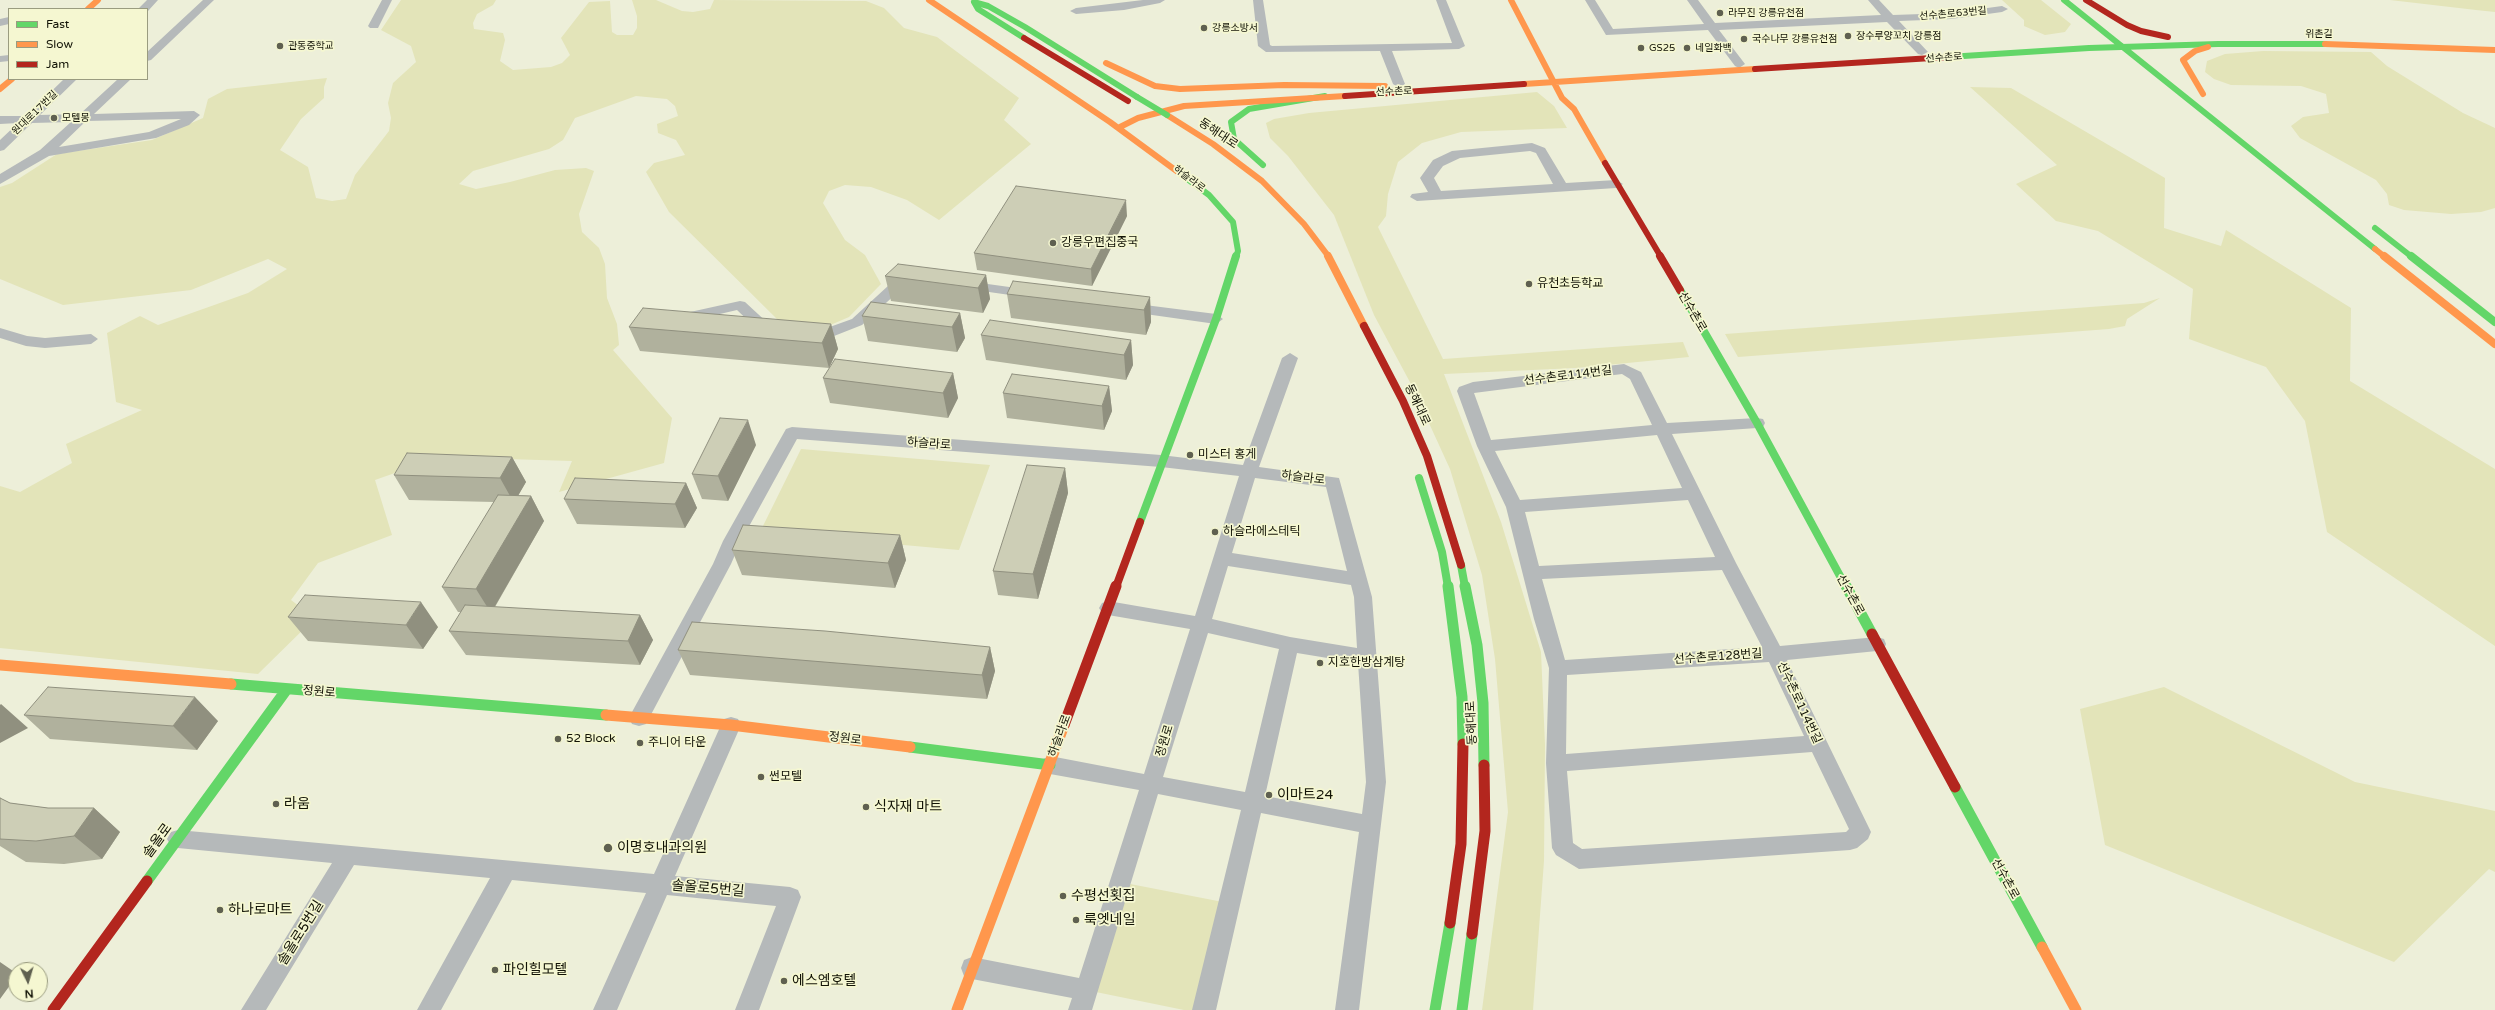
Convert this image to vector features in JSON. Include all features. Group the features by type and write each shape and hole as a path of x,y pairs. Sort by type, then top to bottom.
{"street":[{"path":"89,8 98,0"},
{"path":"145,8 153,0"},
{"path":"148,56 209,0"},
{"path":"374,26 387,0"},
{"name":"하슬라로","path":"929,0 1110,122 1209,195 1233,222 1237,236 1238,251 1234,269 1216,319 1161,462 1050,765 957,1010"},
{"path":"1076,11 1124,7 1160,0"},
{"path":"1258,0 1264,46 1270,50 1459,46 1441,0"},
{"name":"선수촌로","path":"1511,0 1562,98 1574,109 1616,184 1756,422 2076,1010"},
{"path":"1590,0 1610,33 1889,19"},
{"path":"1692,0 1741,68"},
{"path":"1873,0 1889,19 1922,52"},
{"name":"선수촌로63번길","path":"1889,19 1951,16 2002,9 1992,0"},
{"path":"2086,0 2128,25 2141,31 2164,36 2298,41 2335,45"},
{"path":"2086,0 2155,55"},
{"name":"동해대로","path":"972,1 988,6 1042,39 1133,99 1158,119 1197,144 1247,181"},
{"name":"동해대로","path":"972,1 978,9 1133,99 1167,115 1234,159 1262,181 1298,218 1327,254 1403,401 1427,456 1444,502 1467,596 1477,645 1484,703 1485,831 1462,1010"},
{"path":"2065,1 2084,22 2084,31"},
{"path":"2065,1 2182,96 2495,344"},
{"path":"1542,38 1548,50"},
{"path":"2140,43 2211,38"},
{"path":"1042,39 1109,64 1144,82 1166,88 1385,86"},
{"path":"2032,45 2074,39"},
{"name":"선수촌로","path":"1741,68 1922,52 2032,45 2140,43"},
{"name":"위촌길","path":"2140,43 2374,44 2495,50"},
{"name":"선수촌로","path":"1741,68 2052,50 2118,44"},
{"path":"2179,75 2206,97 2183,60 2195,51 2206,47 2249,44"},
{"name":"선수촌로","path":"1385,48 1399,84"},
{"path":"2052,50 2112,57"},
{"path":"2124,61 2182,96"},
{"path":"1552,79 1562,75 1741,68"},
{"path":"1562,75 1574,97 1574,109"},
{"name":"선수촌로","path":"1110,122 1128,112 1176,100 1399,84 1552,79"},
{"name":"선수촌로","path":"1118,128 1138,118 1184,106 1552,79"},
{"name":"원대로17번길","path":"0,147 70,80"},
{"path":"0,180 45,153 124,80"},
{"path":"0,89 7,81"},
{"path":"1298,218 1260,161 1234,139 1231,132 1231,122 1249,109 1325,96"},
{"path":"0,120 194,115 185,122 152,135 45,153"},
{"path":"1436,195 1427,178 1438,163 1444,160 1457,154 1532,147 1541,151 1561,187"},
{"path":"1417,197 1616,184"},
{"path":"2364,221 2495,322"},
{"path":"798,332 829,333 857,322 904,277 919,279"},
{"path":"949,283 1047,297"},
{"path":"665,316 669,321 723,307 740,305 767,331 782,331"},
{"path":"1118,306 1216,319"},
{"path":"0,332 26,341 45,343 91,339"},
{"path":"1249,472 1290,358"},
{"name":"선수촌로114번길","path":"1486,446 1465,391 1473,387 1624,369 1636,376 1727,563 1775,654 1861,832 1850,841 1579,859 1563,848 1556,763"},
{"path":"1756,422 1663,429 1486,446 1515,507 1558,668 1556,763 1817,743"},
{"name":"하슬라로","path":"639,718 722,564 732,541 792,433 1161,462 1333,482 1358,580"},
{"name":"동해대로","path":"1417,471 1442,552 1456,630 1462,697 1464,779 1461,844 1447,947 1435,1010"},
{"name":"정원로","path":"1083,1000 1249,472"},
{"path":"1515,507 1694,493"},
{"path":"1222,558 1358,580 1363,597 1376,782 1347,1010"},
{"path":"1532,574 1727,563"},
{"path":"1108,608 1202,624 1290,644 1367,657"},
{"path":"1204,1010 1290,644"},
{"name":"선수촌로128번길","path":"1558,668 1775,654 1877,644"},
{"name":"정원로","path":"0,665 731,725 1050,765"},
{"name":"솔올로","path":"53,1010 287,689"},
{"path":"605,1010 731,725"},
{"path":"1050,765 1252,804 1371,825"},
{"name":"솔올로5번길","path":"178,839 790,897 747,1010"},
{"name":"솔올로5번길","path":"253,1010 349,855"},
{"path":"429,1010 506,870"},
{"path":"972,968 1083,1000"}],"green space":[{"path":"401,0 496,0 493,5 477,14 473,23 474,29 503,33 505,40 500,61 513,70 551,67 562,63 570,55 561,38 589,2 610,1 612,32 617,35 633,35 637,28 637,16 632,0 656,0 682,11 693,12 710,9 714,0 866,1 884,8 904,28 937,37 1019,98 1004,120 1031,144 939,220 907,200 871,187 845,185 829,191 823,203 845,240 865,255 881,284 849,317 828,326 782,324 669,212 646,172 654,163 685,155 676,140 658,133 657,124 678,116 675,106 667,99 636,96 575,118 563,140 549,149 473,171 459,184 476,189 555,170 586,168 594,171 579,214 582,232 599,248 605,264 607,298 617,324 619,345 613,350 672,418 664,463 559,492 572,461 440,457 375,480 392,535 318,563 291,600 315,618 258,674 0,648 0,486 20,492 72,463 66,444 142,410 116,402 107,333 140,316 158,325 248,293 287,269 268,259 191,290 63,305 0,279 0,187 12,183 57,154 152,140 203,118 208,99 227,89 327,78 324,87 324,98 301,119 280,150 308,167 316,198 332,201 346,199 355,175 389,131 391,118 388,103 393,83 416,62 411,46 381,30"},
{"path":"2002,0 2041,0 2071,24 2065,32 2045,35 2024,26 2024,20"},
{"path":"2390,0 2495,0 2495,12 2476,10"},
{"path":"2263,51 2371,52 2387,66 2463,113 2495,128 2495,208 2481,212 2451,214 2404,210 2389,205 2387,194 2376,180 2300,138 2291,126 2303,117 2329,113 2326,94 2301,86 2231,85 2214,79 2205,72 2207,61 2225,54"},
{"path":"1970,87 2011,88 2165,178 2164,228 2221,246 2226,230 2351,308 2350,381 2495,469 2495,646 2327,532 2305,421 2266,367 2189,339 2193,289 2098,231 2056,221 2016,184 2057,165"},
{"path":"1537,92 1554,106 1567,128 1461,132 1422,143 1398,162 1388,194 1386,216 1378,227 1443,359 1683,342 1689,357 1576,368 1444,374 1501,522 1541,652 1545,745 1544,861 1533,1010 1482,1010 1508,812 1495,659 1482,575 1450,469 1412,386 1374,315 1334,215 1288,156 1270,138 1266,123 1274,119 1309,113"},
{"path":"2160,298 2127,319 2125,326 2109,329 1738,357 1725,334 2144,303"},
{"path":"801,449 990,465 959,550 760,532"},
{"path":"2164,687 2355,782 2495,811 2495,872 2489,869 2394,962 2105,845 2080,709"},
{"path":"1120,882 1228,903 1204,1010 1184,1010 1086,990"}],"building":[{"name":"강릉우편집중국","path":"1016,186 1126,200 1091,269 974,253"},
{"path":"898,264 986,275 978,288 885,276"},
{"path":"1013,281 1150,297 1144,310 1007,294"},
{"path":"871,302 960,313 952,327 862,316"},
{"path":"643,308 831,324 822,343 629,327"},
{"path":"990,320 1131,340 1124,355 981,335"},
{"path":"835,359 953,373 943,393 823,378"},
{"path":"1012,374 1109,386 1102,406 1003,393"},
{"path":"720,418 748,420 718,476 692,474"},
{"path":"407,453 512,457 500,478 394,475"},
{"path":"1027,465 1065,468 1033,574 993,571"},
{"path":"575,478 686,483 675,504 564,499"},
{"path":"498,495 531,496 476,589 442,587"},
{"path":"743,525 900,535 888,563 732,550"},
{"path":"305,595 421,602 406,625 288,617"},
{"path":"465,605 640,615 628,641 449,631"},
{"path":"692,622 825,631 990,647 982,675 678,650"},
{"path":"48,687 195,697 173,726 24,715"},
{"path":"0,798 10,803 48,808 94,808 74,836 36,841 0,839"}],"traffic: fast":[{"path":"2064,0 2375,249"},
{"path":"1024,38 978,9 974,2 988,6 1025,27 1137,97"},
{"path":"1948,57 2089,48 2218,44 2325,44"},
{"path":"1263,165 1234,139 1231,122 1249,109 1325,96"},
{"path":"1137,97 1167,115"},
{"path":"1140,522 1216,319 1238,251 1233,222 1209,195 1182,175"},
{"path":"2375,228 2495,322"},
{"path":"1680,290 1757,423 1872,634"},
{"path":"1419,478 1442,552 1455,630 1462,697 1463,744"},
{"path":"1461,565 1477,645 1483,703 1484,765"},
{"path":"231,684 606,715"},
{"path":"147,881 287,689"},
{"path":"910,747 1050,765"},
{"path":"1955,787 2042,947"},
{"path":"1435,1010 1450,923"},
{"path":"1462,1010 1472,934"}],"traffic: slow":[{"path":"89,8 98,0"},
{"path":"929,0 1110,122 1182,175"},
{"path":"1511,0 1562,98 1574,109 1605,163"},
{"path":"2325,44 2495,50"},
{"path":"2203,94 2183,60 2195,51 2208,47"},
{"path":"1106,63 1155,86 1180,89 1284,85 1385,86"},
{"path":"1524,84 1755,69"},
{"path":"0,89 11,80"},
{"path":"1118,128 1138,118 1184,106 1345,96"},
{"path":"1167,115 1213,144 1262,181 1304,224 1327,254 1364,326"},
{"path":"2375,249 2495,344"},
{"path":"0,665 231,684"},
{"path":"606,715 731,725 910,747"},
{"path":"957,1010 1064,725"},
{"path":"2042,947 2076,1010"}],"traffic: jam":[{"path":"2086,0 2127,25 2141,31 2168,37"},
{"path":"1024,38 1128,101"},
{"path":"1755,69 1948,57"},
{"path":"1345,96 1524,84"},
{"path":"1605,163 1680,290"},
{"path":"1364,326 1403,401 1427,456 1457,547 1461,565"},
{"path":"1064,725 1140,522"},
{"path":"1872,634 1955,787"},
{"path":"1450,923 1461,844 1463,744"},
{"path":"1472,934 1485,831 1484,765"},
{"path":"53,1010 147,881"}],"place":[{"name":"라무진 강릉유천점","path":"1720,13"},
{"name":"강릉소방서","path":"1204,28"},
{"name":"장수루양꼬치 강릉점","path":"1848,36"},
{"name":"국수나무 강릉유천점","path":"1744,39"},
{"name":"관동중학교","path":"280,46"},
{"name":"GS25","path":"1641,48"},
{"name":"네일화백","path":"1687,48"},
{"name":"모텔몽","path":"54,118"},
{"name":"강릉우편집중국","path":"1053,243"},
{"name":"유천초등학교","path":"1529,284"},
{"name":"미스터 홍게","path":"1190,455"},
{"name":"하슬라에스테틱","path":"1215,532"},
{"name":"지호한방삼계탕","path":"1320,663"},
{"name":"52 Block","path":"558,739"},
{"name":"주니어 타운","path":"640,743"},
{"name":"썬모텔","path":"761,777"},
{"name":"이마트24","path":"1269,795"},
{"name":"라움","path":"276,804"},
{"name":"식자재 마트","path":"866,807"},
{"name":"이명호내과의원","path":"608,848"},
{"name":"수평선횟집","path":"1063,896"},
{"name":"하나로마트","path":"220,910"},
{"name":"룩엣네일","path":"1076,920"},
{"name":"파인힐모텔","path":"495,970"},
{"name":"에스엠호텔","path":"784,981"}]}
